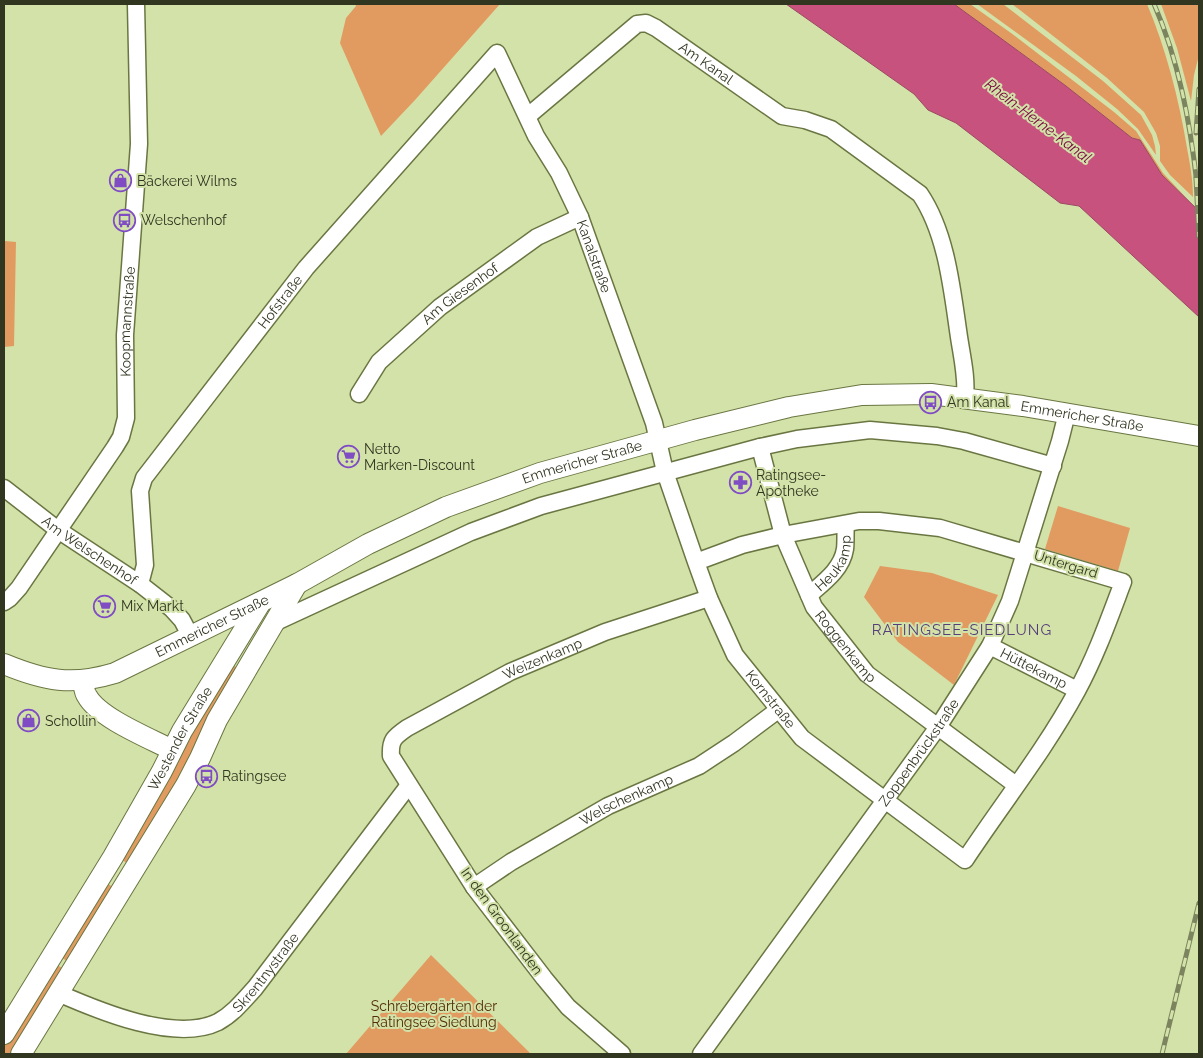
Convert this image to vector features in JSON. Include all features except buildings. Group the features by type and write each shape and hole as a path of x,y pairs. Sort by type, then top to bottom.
{"main road":[{"name":"Emmericher Straße","path":"4,664 23,672 52,679 83,681 116,673 261,602 293,595 368,544 446,507 540,473 695,430 789,407 862,395 904,393 965,397 1199,436"},
{"name":"Westender Straße","path":"21,1054 186,785 217,720 274,623 293,595"},
{"name":"Westender Straße","path":"4,1034 101,877 162,771 182,731 261,602"},
{"path":"261,602 267,604 274,612 274,623"},
{"path":"83,681 86,695 93,705 104,714 172,750"},
{"path":"101,877 108,876 114,878 120,893"}],"street":[{"name":"Koopmannstraße","path":"4,602 19,588 115,447 121,437 126,418 125,335 139,144 136,4"},
{"name":"Am Kanal","path":"528,116 637,24 646,24 668,36 782,116 805,120 831,130 908,184 920,194 930,209 948,267 965,378 965,397"},
{"name":"Kanalstraße","path":"497,52 536,136 559,173 580,217 654,423 665,472"},
{"name":"Hofstraße","path":"140,584 145,565 140,491 144,478 306,268 497,52"},
{"name":"Am Giesenhof","path":"359,394 379,362 440,307 492,267 537,236 580,217"},
{"name":"Zoppenbrückstraße","path":"701,1054 938,727 990,646 1010,601 1053,466 1067,413"},
{"name":"Emmericher Straße","path":"293,595 541,506 760,447 797,439 870,430 937,436 964,441 1053,466"},
{"name":"Roggenkamp","path":"760,447 783,535 814,607 867,674 1016,785"},
{"name":"Kornstraße","path":"665,472 709,598 735,655 802,738 965,860"},
{"name":"Am Welschenhof","path":"4,488 58,530 140,584 172,609 182,620 191,637"},
{"name":"Untergard","path":"696,562 742,545 783,535 859,521 879,521 940,528 1123,582 1103,636 1077,690 1048,739 965,860"},
{"name":"Heukamp","path":"809,595 827,580 839,566 845,549 846,524"},
{"name":"Weizenkamp","path":"390,744 397,735 407,728 510,672 605,632 709,598"},
{"name":"Hüttekamp","path":"990,646 1077,690"},
{"name":"Welschenkamp","path":"474,887 511,862 608,806 699,766 734,744 778,710"},
{"name":"In den Groonlanden","path":"390,744 391,756 474,887 568,1007 622,1054"},
{"name":"Skrentnystraße","path":"58,993 83,1004 151,1025 179,1029 208,1026 226,1017 255,988 409,785"}],"green space":[{"path":"355,4 500,4 381,136 340,43 346,18 356,6"},
{"path":"954,4 970,4 1114,112 1136,131 1163,173 1191,203 1162,175 1140,140 1132,138 1066,86"},
{"path":"977,4 1003,4 1103,81 1141,115 1152,135 1156,155 1138,129 1117,109 1076,76"},
{"path":"1012,4 1147,4 1166,56 1176,93 1190,166 1193,197 1170,175 1160,161 1160,146 1156,133 1144,112 1107,78"},
{"path":"1161,4 1199,4 1199,55 1191,101 1177,48"},
{"path":"4,235 5,241 16,242 14,346 4,347"},
{"path":"1058,506 1130,528 1118,571 1045,549"},
{"path":"880,566 932,573 998,595 954,685 898,642 864,597"},
{"path":"229,663 241,670 133,867 116,856"},
{"path":"108,884 113,887 70,963 59,956"},
{"name":"Schrebergärten der Ratingsee Siedlung","path":"431,955 531,1054 346,1054"},
{"path":"54,963 65,970 14,1054 4,1054 4,1044"}],"water":[{"name":"Rhein-Herne-Kanal","path":"786,4 954,4 1066,86 1132,138 1140,140 1162,175 1199,211 1199,317 1079,206 1060,203 956,123 928,110 914,94"}],"railway":[{"path":"1154,4 1177,70 1187,115 1197,184"},
{"path":"1196,133 1199,89"},
{"path":"1196,178 1199,237"},
{"path":"1162,1054 1199,903"}],"place":[{"name":"Bäckerei Wilms","path":"121,181"},
{"name":"Welschenhof","path":"125,220"},
{"name":"Am Kanal","path":"931,402"},
{"name":"Netto Marken-Discount","path":"348,457"},
{"name":"Ratingsee- Apotheke","path":"740,483"},
{"name":"Mix Markt","path":"105,606"},
{"name":"Schollin","path":"29,721"},
{"name":"Ratingsee","path":"206,776"}],"district":[{"name":"RATINGSEE-SIEDLUNG","path":"962,630"}]}
